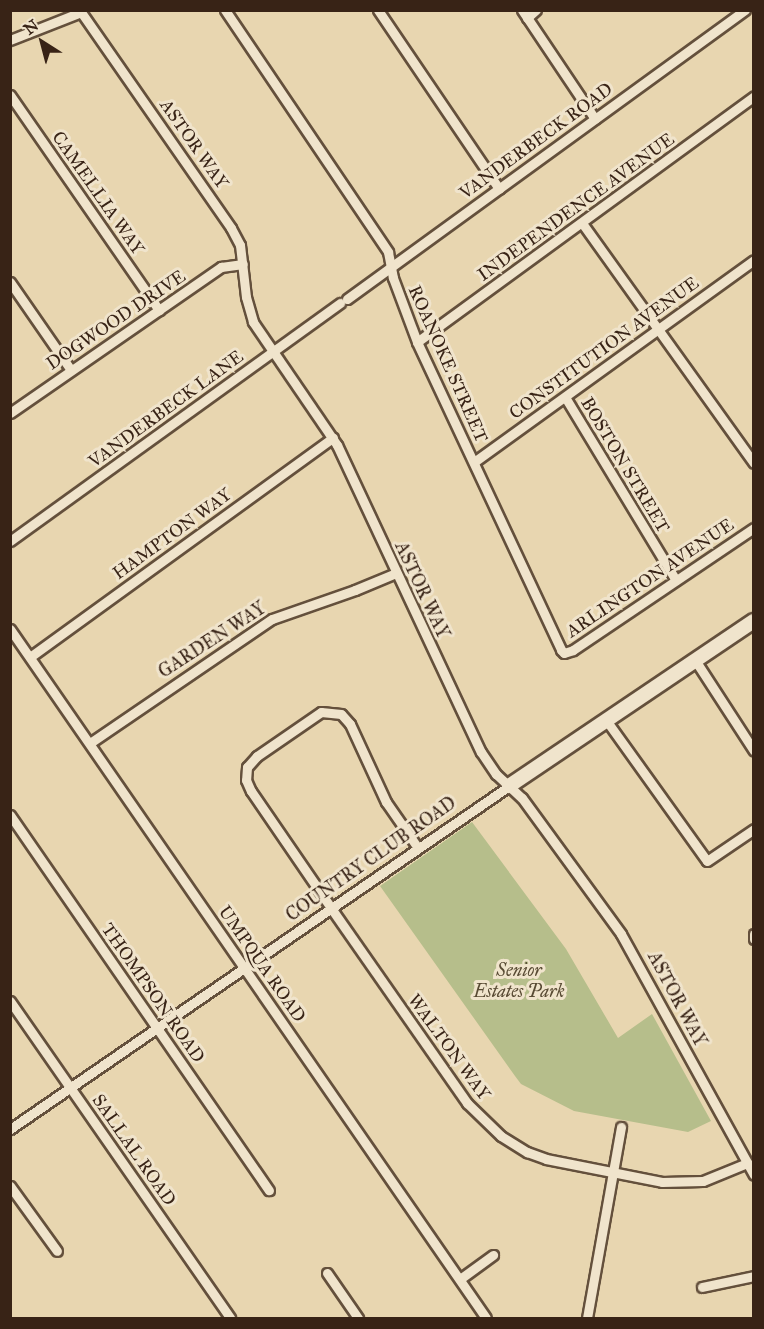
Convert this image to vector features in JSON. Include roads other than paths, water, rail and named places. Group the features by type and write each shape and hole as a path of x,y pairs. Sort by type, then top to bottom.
{"street":[{"name":"ROANOKE STREET","path":"225,10 388,252 417,342 556,642 564,653"},
{"path":"378,10 499,189"},
{"path":"536,10 524,14 595,119"},
{"name":"VANDERBECK ROAD","path":"344,301 745,10"},
{"name":"ASTOR WAY","path":"10,40 81,12 231,228 240,245 246,297 251,315 273,353 333,438 475,741 496,774 522,798 621,934 753,1175"},
{"name":"CAMELLIA WAY","path":"10,95 159,310"},
{"name":"INDEPENDENCE AVENUE","path":"417,342 753,96"},
{"path":"582,223 753,463"},
{"name":"CONSTITUTION AVENUE","path":"474,462 753,260"},
{"name":"DOGWOOD DRIVE","path":"10,413 221,267 243,264"},
{"path":"10,282 71,370"},
{"name":"VANDERBECK LANE","path":"10,541 344,301"},
{"name":"BOSTON STREET","path":"565,397 676,580"},
{"name":"HAMPTON WAY","path":"30,657 333,438"},
{"name":"ARLINGTON AVENUE","path":"564,653 573,650 753,528"},
{"name":"GARDEN WAY","path":"90,743 267,622 396,573"},
{"name":"COUNTRY CLUB ROAD","path":"10,1129 753,621"},
{"name":"UMPQUA ROAD","path":"10,628 460,1279 484,1318"},
{"path":"695,660 753,751"},
{"name":"WALTON WAY","path":"418,848 386,802 350,724 341,714 321,712 250,762 245,774 248,785 467,1103 490,1127 536,1155 613,1174 662,1182 689,1182 720,1175 747,1163"},
{"path":"606,720 706,861 753,829"},
{"name":"THOMPSON ROAD","path":"10,815 269,1190"},
{"name":"SALLAL ROAD","path":"10,1001 230,1318"},
{"path":"587,1318 621,1127"},
{"path":"10,1186 57,1251"},
{"path":"460,1279 493,1255"},
{"path":"327,1273 358,1318"},
{"path":"702,1287 753,1276"}],"park label":[{"name":"Senior Estates Park","path":"519,981"}]}
